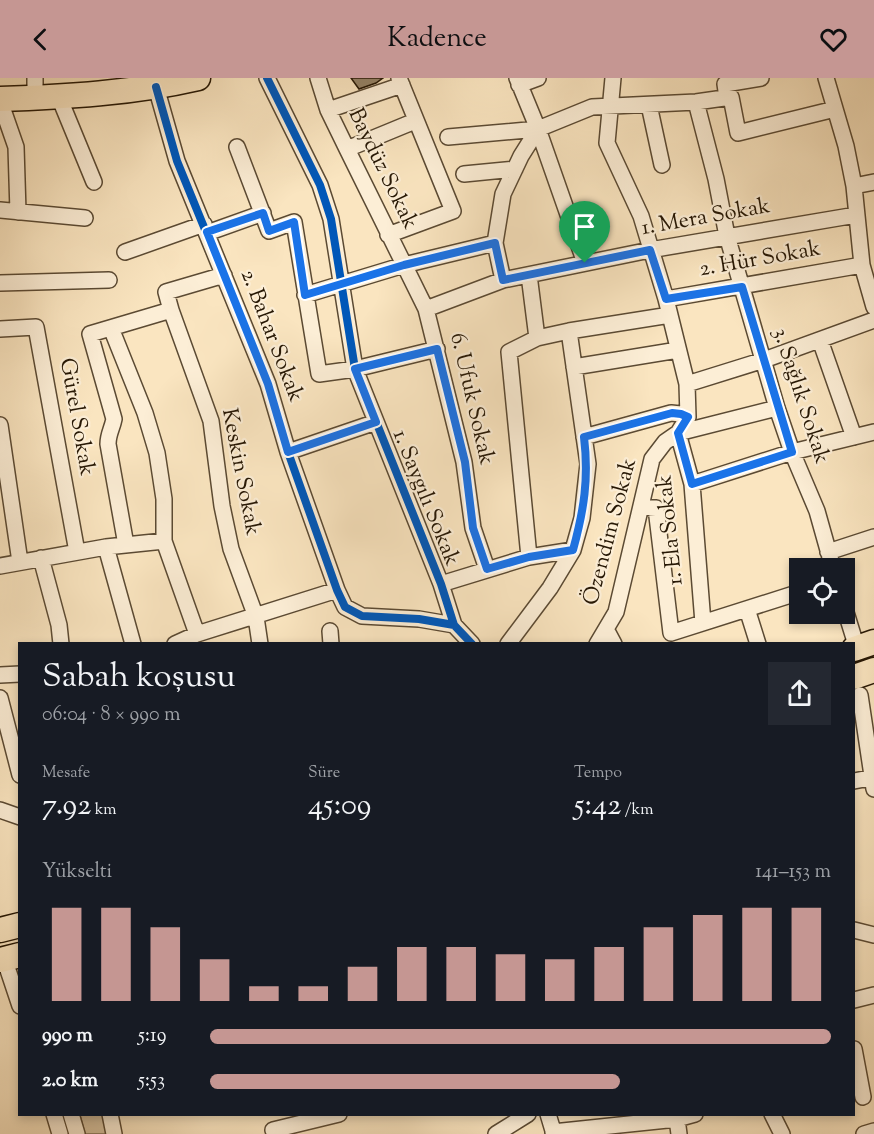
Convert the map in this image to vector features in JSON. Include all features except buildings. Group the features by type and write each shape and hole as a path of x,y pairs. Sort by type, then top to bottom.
{"main road":[{"path":"0,87 35,82 131,78"},
{"path":"0,100 59,97 156,87 198,78"},
{"path":"857,686 874,670"},
{"path":"0,930 18,926"}],"street":[{"name":"1. Saygılı Sokak","path":"267,78 320,185 331,219 355,369 441,584 454,625"},
{"name":"Baydüz Sokak","path":"318,78 328,110 387,235 426,309"},
{"path":"538,78 518,81 538,129 585,263"},
{"path":"614,78 609,107 607,143 641,216 666,299 687,384 688,417 678,433"},
{"path":"761,78 725,84 738,133 835,109"},
{"path":"826,78 846,146 854,186 862,265 874,307"},
{"path":"328,110 400,81 453,211 387,235"},
{"name":"2. Bahar Sokak","path":"156,87 177,160 268,384 288,452 345,607 362,616 454,625"},
{"path":"59,97 94,182"},
{"path":"448,138 538,129 592,107 696,102 729,98"},
{"path":"0,100 16,147 18,212"},
{"name":"3. Sağlık Sokak","path":"696,102 716,179 727,236 777,408 792,452 817,511 830,558"},
{"path":"649,105 662,165"},
{"path":"347,149 415,121"},
{"path":"503,280 495,243 503,194 538,129"},
{"path":"237,147 269,231 294,222 319,374 355,369 437,349"},
{"path":"464,174 515,169"},
{"path":"854,186 874,182"},
{"path":"0,210 85,218"},
{"path":"125,252 263,213"},
{"name":"1. Mera Sokak","path":"426,309 503,280 650,250 856,215"},
{"path":"305,295 404,265 495,243"},
{"name":"2. Hür Sokak","path":"666,299 862,265"},
{"path":"126,545 108,444 108,434 113,427 114,419 90,334 171,310 166,292 224,275"},
{"path":"529,275 537,338"},
{"path":"0,283 109,280"},
{"name":"6. Ufuk Sokak","path":"426,309 465,462 473,528 487,569"},
{"name":"Keskin Sokak","path":"171,310 211,422 222,506 231,549 256,617 260,642"},
{"path":"529,557 509,352 537,338 670,315"},
{"path":"687,384 764,360 874,320"},
{"name":"Gürel Sokak","path":"0,329 36,327 77,552"},
{"path":"111,328 145,412 157,453 164,499 164,541 197,634"},
{"path":"510,642 550,588 573,550 582,518 588,464 569,331"},
{"path":"820,340 854,437"},
{"path":"574,367 678,350"},
{"name":"Özendim Sokak","path":"598,642 616,612 652,459 665,442 678,433 777,408"},
{"path":"584,437 672,413 688,417"},
{"path":"288,452 376,422"},
{"path":"0,425 20,562"},
{"path":"692,484 792,452 874,432"},
{"name":"1. Ela Sokak","path":"678,433 692,484 703,623"},
{"path":"641,507 656,508 672,633 789,596"},
{"path":"828,552 874,537"},
{"path":"0,566 106,547 164,541"},
{"path":"106,547 133,642"},
{"path":"441,584 529,557 573,550"},
{"path":"41,558 59,625 61,642"},
{"path":"179,642 197,634 337,590"},
{"path":"747,609 757,642"},
{"path":"852,624 862,646"},
{"path":"454,625 470,642"},
{"path":"606,629 613,642"},
{"path":"0,675 18,674"},
{"path":"857,686 874,777 874,789"},
{"path":"0,698 18,767"},
{"path":"855,781 874,777"},
{"path":"0,810 18,816"},
{"path":"855,930 874,935"},
{"path":"0,997 17,984 8,958"},
{"path":"855,1000 874,995"},
{"path":"855,1054 863,1097"},
{"path":"55,1116 60,1134"},
{"path":"72,1116 77,1134"},
{"path":"110,1116 114,1134"},
{"path":"272,1126 328,1116"},
{"path":"496,1134 525,1116"},
{"path":"549,1116 554,1133 678,1126 692,1116"},
{"path":"773,1116 782,1134"},
{"path":"864,1134 874,1131"}],"shaded area":[{"path":"80,1116 105,1116 110,1134 85,1134"}],"cycle path":[{"path":"267,78 320,185 331,219 355,369 441,584 454,625"},
{"path":"156,87 177,161 268,384 288,452 345,607 362,616 419,619 454,625 470,642"}],"route":[{"path":"263,213 269,231 294,222 305,295 404,265 495,243 503,280 585,263 650,250 666,299 742,287 792,452 692,484 678,433 688,417 672,413 584,437 588,464 582,518 573,550 529,557 487,569 473,528 465,462 437,349 355,369 376,422 288,452 268,384 207,232 263,213"}]}
